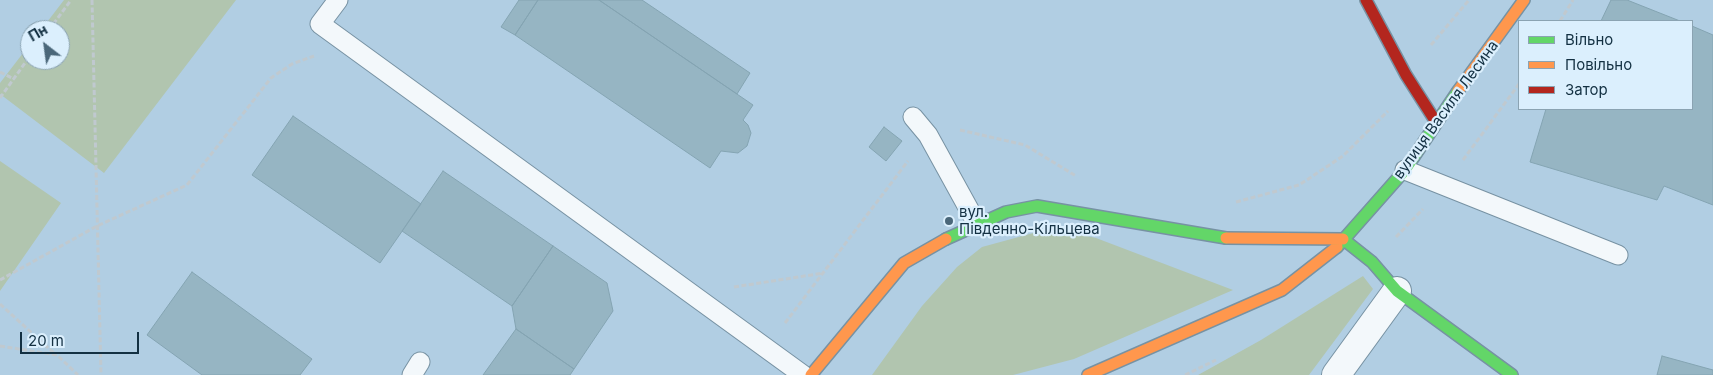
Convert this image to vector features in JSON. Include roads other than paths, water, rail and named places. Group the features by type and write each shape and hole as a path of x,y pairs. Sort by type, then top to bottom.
{"street":[{"path":"1366,0 1406,75 1436,122"},
{"name":"вулиця Василя Лесина","path":"1088,375 1282,290 1344,239 1405,170 1436,122 1524,0"},
{"path":"811,375 904,263 949,236 1006,212 1037,206 1229,239 1344,239 1372,262 1397,291 1512,375"},
{"path":"1336,375 1397,291"}],"lane":[{"path":"338,0 320,24 803,375"},
{"path":"912,118 928,135 977,224"},
{"path":"1405,170 1618,255"}],"place":[{"name":"вул. Південно-Кільцева","path":"949,221"}]}
